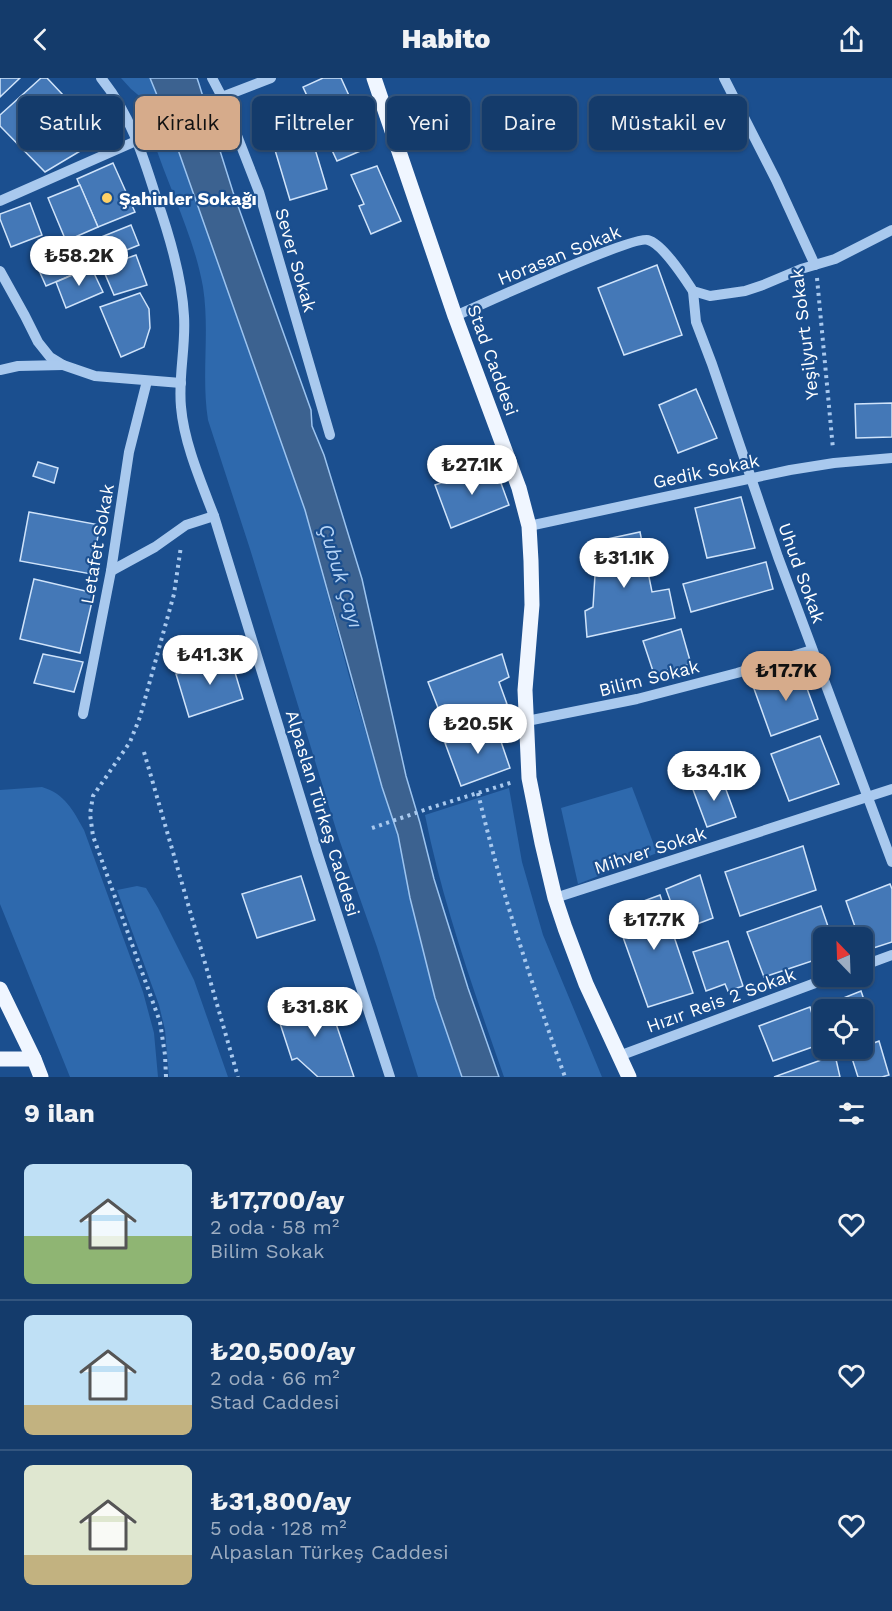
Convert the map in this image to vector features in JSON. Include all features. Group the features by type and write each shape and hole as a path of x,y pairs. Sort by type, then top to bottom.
{"main road":[{"name":"Stad Caddesi","path":"375,78 455,316 519,488 529,526 532,605 525,690 529,778 555,898 565,928 586,984 629,1077"},
{"path":"0,989 41,1077"},
{"path":"0,1059 34,1059"}],"street":[{"name":"Alpaslan Türkeş Caddesi","path":"101,78 118,101 135,139"},
{"name":"Sever Sokak","path":"212,78 221,96"},
{"path":"225,96 270,78"},
{"name":"Yeşilyurt Sokak","path":"724,78 776,180 815,265"},
{"path":"0,201 135,141"},
{"name":"Sever Sokak","path":"240,143 259,192 330,435"},
{"name":"Alpaslan Türkeş Caddesi","path":"139,150 165,222 180,286 184,315 181,408 185,429 214,516 301,803 390,1077"},
{"path":"693,291 710,296 745,291 848,254 892,230"},
{"name":"Horasan Sokak","path":"455,316 604,252 646,238 655,243 677,267 693,291"},
{"path":"0,271 38,342 50,357 63,365 95,376 181,383"},
{"name":"Uhud Sokak","path":"693,291 696,322 778,557 892,862"},
{"path":"0,370 18,366 63,365"},
{"name":"Letafet Sokak","path":"83,714 111,571 129,452 147,381"},
{"name":"Gedik Sokak","path":"529,526 751,478 834,463 892,458"},
{"path":"111,571 155,547 186,525 214,516"},
{"name":"Bilim Sokak","path":"527,721 637,699 737,673 812,650"},
{"name":"Mihver Sokak","path":"555,898 892,789"},
{"path":"873,962 892,955"},
{"name":"Hızır Reis 2 Sokak","path":"619,1056 813,984"},
{"path":"34,1059 34,1077"}],"path":[{"name":"Yeşilyurt Sokak","path":"815,265 834,463"},
{"path":"166,1077 160,1022 93,836 90,814 93,796 130,742 140,717 174,594 186,525"},
{"path":"144,752 238,1077"},
{"path":"372,828 529,778"},
{"path":"478,793 492,855 516,935 565,1077"}],"shaded area":[{"path":"121,78 150,78 157,96 139,96"},
{"path":"156,150 178,150 305,510 349,676 398,835 410,898 435,998 462,1077 418,1077 377,947 339,839 208,420 203,287 194,249"},
{"path":"42,787 62,798 72,809 84,830 143,992 154,1033 158,1077 70,1077 0,904 0,790"},
{"path":"632,787 657,853 578,884 561,808"},
{"path":"509,788 522,862 543,935 602,1077 504,1077 460,948 432,849 425,815"},
{"path":"137,886 146,888 194,980 228,1077 169,1077 165,1030 159,1005 117,890"}],"water":[{"path":"150,78 197,78 203,96 157,96"},
{"name":"Çubuk Çayı","path":"178,150 220,150 311,410 312,426 324,455 362,579 406,776 434,879 499,1077 462,1077 435,998 410,898 398,835 382,787 305,510"}],"building":[{"path":"0,78 20,78 0,97"},
{"path":"41,78 47,78 64,96 21,96"},
{"path":"323,78 341,78 349,96 307,96 303,87"},
{"path":"18,99 18,144 0,126 0,115"},
{"path":"23,150 82,150 45,172"},
{"path":"275,150 315,150 327,189 290,200"},
{"path":"332,150 363,150 337,161"},
{"name":"Şahinler Sokağı","path":"113,163 135,212 98,227 77,179"},
{"path":"377,166 401,221 371,234 359,206 364,204 351,175"},
{"path":"80,185 98,227 66,241 48,198"},
{"path":"30,203 42,235 11,247 0,214"},
{"path":"131,225 139,245 97,262 89,242"},
{"path":"82,246 91,267 46,286 37,266"},
{"path":"136,255 147,285 114,295 102,267"},
{"path":"657,265 682,335 624,355 598,288"},
{"path":"91,267 103,292 66,308 56,282"},
{"path":"140,293 149,309 150,328 144,347 121,357 100,307"},
{"path":"696,389 717,438 678,453 659,405"},
{"path":"892,403 892,437 856,438 855,404"},
{"path":"38,462 58,468 54,483 33,476"},
{"path":"494,464 509,505 451,528 435,485"},
{"path":"741,497 755,548 707,558 695,508"},
{"path":"29,512 100,525 91,574 20,561"},
{"path":"640,532 652,592 669,589 675,618 587,637 585,611 593,607 596,559 593,542"},
{"path":"766,562 773,589 691,612 683,584"},
{"path":"34,579 94,593 80,653 20,639"},
{"path":"681,629 691,664 654,674 643,641"},
{"path":"43,654 83,662 74,692 34,683"},
{"path":"502,654 509,677 499,682 507,704 479,716 477,712 444,723 428,682"},
{"path":"230,656 243,699 189,717 176,674"},
{"path":"800,669 818,719 771,736 753,686"},
{"path":"495,724 510,768 461,786 445,743"},
{"path":"820,736 839,784 789,801 771,754"},
{"path":"721,776 736,817 707,827 692,787"},
{"path":"803,846 816,890 740,916 725,872"},
{"path":"700,875 713,918 681,930 666,889"},
{"path":"301,876 315,920 257,938 242,894"},
{"path":"890,884 892,889 892,942 873,948 873,927 855,927 846,901"},
{"path":"660,895 693,993 648,1007 614,912"},
{"path":"821,906 828,927 813,927 813,961 764,977 747,932"},
{"path":"728,941 743,986 728,991 725,984 706,991 693,952"},
{"path":"861,991 864,999 841,999"},
{"path":"326,994 354,1077 318,1077 297,1058 292,1060 276,1011"},
{"path":"810,1007 813,1017 813,1047 773,1061 759,1026"},
{"path":"879,1041 889,1075 858,1077 852,1059 873,1059 873,1043"},
{"path":"824,1059 836,1059 840,1077 774,1077"}],"place":[{"name":"Şahinler Sokağı","path":"107,198"}]}
